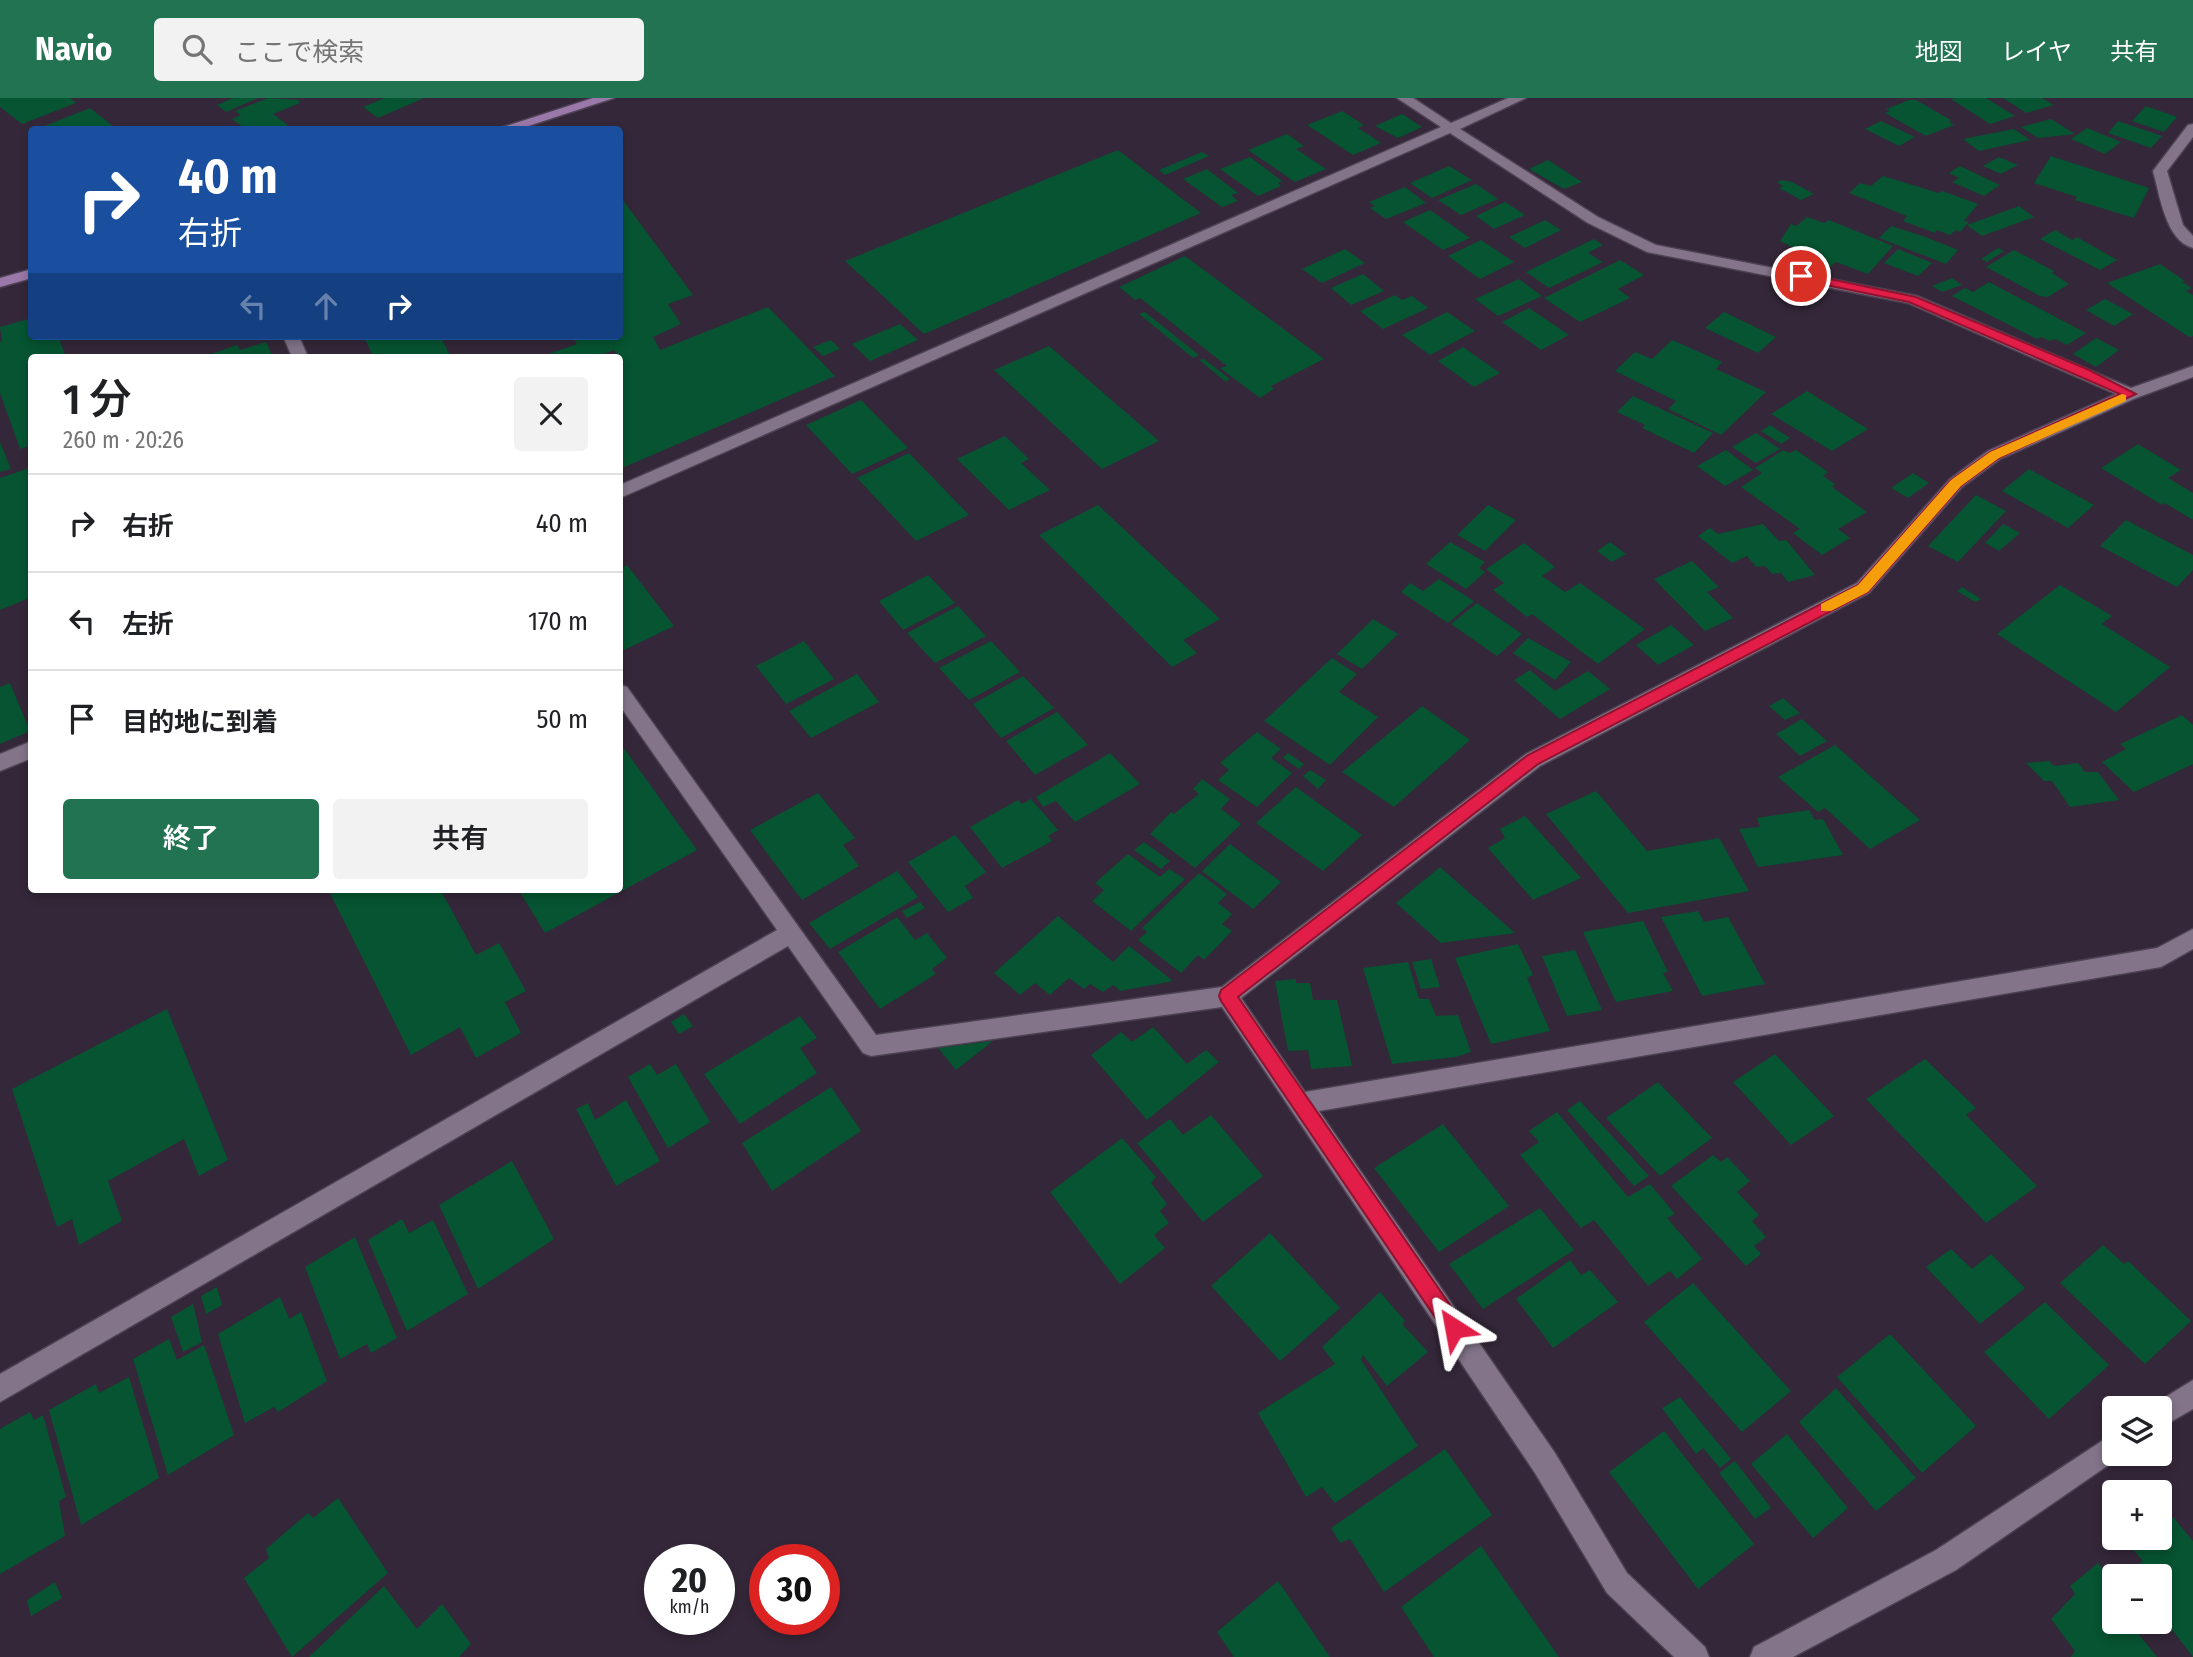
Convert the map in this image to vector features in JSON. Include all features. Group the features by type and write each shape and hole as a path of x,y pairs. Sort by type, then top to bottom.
{"main road":[{"path":"513,126 607,98"},
{"path":"0,283 28,274"}],"street":[{"path":"1404,98 1593,220 1652,250 1912,299 2130,394"},
{"path":"623,491 1519,98"},
{"path":"2193,128 2160,171 2176,226 2193,244"},
{"path":"623,696 871,1046 1227,996 1533,760 1863,588 1956,483 1994,455 2130,394 2193,371"},
{"path":"0,763 28,751"},
{"path":"0,1390 791,933"},
{"path":"1302,1103 2161,957 2193,938"},
{"path":"1227,996 1545,1463 1616,1583 1695,1657"},
{"path":"2172,1407 2193,1393"},
{"path":"1764,1657 1946,1560 2102,1454"}],"building":[{"path":"0,98 70,98 76,103 22,124 0,107"},
{"path":"233,98 258,98 226,112 217,105"},
{"path":"268,98 301,100 298,101 300,103 273,114 288,125 286,126 242,126 232,119 241,115 235,111"},
{"path":"385,98 424,98 378,118 363,107"},
{"path":"1986,98 2015,116 1990,124 1951,99"},
{"path":"2003,98 2042,98 2054,105 2026,113"},
{"path":"1916,100 1951,120 1949,122 1954,125 1926,136 1885,113 1890,111 1886,109"},
{"path":"2146,106 2177,117 2164,132 2132,121"},
{"path":"90,108 113,126 45,126"},
{"path":"1342,111 1364,125 1358,128 1381,143 1353,155 1307,125"},
{"path":"1402,114 1422,127 1398,138 1375,126"},
{"path":"2051,119 2075,134 2038,138 2021,127"},
{"path":"1881,121 1915,137 1899,146 1865,129"},
{"path":"2118,121 2162,136 2151,148 2108,133"},
{"path":"2087,128 2121,142 2105,154 2071,139"},
{"path":"2014,129 2030,140 1979,151 1963,139"},
{"path":"1287,134 1304,146 1296,149 1326,169 1295,182 1248,150"},
{"path":"1118,150 1201,213 924,334 845,261"},
{"path":"1202,152 1209,156 1165,175 1159,170"},
{"path":"2051,156 2149,188 2134,218 2075,200 2077,197 2034,183"},
{"path":"1250,157 1282,181 1278,183 1281,186 1258,196 1220,169"},
{"path":"1999,157 2018,165 2001,174 1983,166"},
{"path":"1548,160 1582,182 1564,189 1529,169"},
{"path":"1449,166 1472,180 1432,198 1410,183"},
{"path":"1960,166 2000,185 1984,196 1952,182 1959,178 1949,173"},
{"path":"1207,169 1238,193 1231,195 1238,201 1222,207 1183,179"},
{"path":"1883,176 1939,193 1942,191 1978,204 1964,221 1969,222 1960,232 1956,230 1950,235 1937,230 1935,233 1903,221 1907,216 1849,193 1860,183 1871,186"},
{"path":"1777,182 1792,182 1814,194 1801,200 1779,188 1783,186"},
{"path":"1476,184 1498,199 1461,215 1438,200"},
{"path":"1405,187 1426,203 1386,219 1370,208 1375,206 1369,202"},
{"path":"623,200 693,295 668,304 681,324 653,337 660,350 768,307 835,376 623,468 623,354 617,354 614,350 603,354 549,354 577,344 574,340 623,340"},
{"path":"1505,202 1525,215 1494,229 1476,216"},
{"path":"2019,206 2034,217 1982,236 1967,225"},
{"path":"1430,210 1470,238 1443,250 1403,222"},
{"path":"1807,217 1824,223 1829,220 1893,246 1868,274 1836,262 1830,267 1800,254 1802,252 1780,241 1791,224 1796,226"},
{"path":"1545,220 1561,230 1525,248 1509,237"},
{"path":"1891,226 1958,250 1946,264 1879,238"},
{"path":"2055,230 2072,240 2077,237 2117,260 2100,270 2040,239"},
{"path":"1594,239 1603,245 1588,253 1603,262 1549,288 1526,272"},
{"path":"1481,240 1514,262 1480,279 1448,256"},
{"path":"1998,248 2004,251 1987,262 1981,259"},
{"path":"1345,249 1365,263 1322,283 1302,269"},
{"path":"1898,249 1932,263 1918,276 1884,263"},
{"path":"2014,250 2054,271 2052,273 2069,284 2048,297 2040,296 1986,267"},
{"path":"1185,256 1324,359 1271,386 1274,389 1260,398 1220,368 1227,366 1140,298 1135,300 1119,287"},
{"path":"1620,260 1644,275 1618,289 1630,298 1580,322 1544,298"},
{"path":"2160,264 2192,288 2186,291 2193,295 2193,336 2189,337 2107,283"},
{"path":"1363,274 1384,291 1351,305 1331,288"},
{"path":"1952,278 1962,285 1942,292 1932,286"},
{"path":"1519,279 1542,296 1498,316 1475,299"},
{"path":"1989,282 2086,333 2067,345 2055,339 2037,339 1952,296 1965,288 1973,292"},
{"path":"1395,295 1402,300 1412,296 1428,308 1383,329 1360,311"},
{"path":"2105,299 2133,314 2114,326 2086,310"},
{"path":"1529,308 1569,335 1541,350 1502,322"},
{"path":"1145,312 1199,355 1193,358 1139,314"},
{"path":"1447,312 1475,331 1430,355 1402,335"},
{"path":"1724,312 1776,337 1758,353 1705,328"},
{"path":"28,319 28,340 60,340 65,354 28,354 28,446 20,449 0,393 0,327"},
{"path":"900,324 918,340 870,361 852,344"},
{"path":"2096,338 2119,350 2096,367 2073,354"},
{"path":"365,340 442,340 449,354 372,354"},
{"path":"831,340 840,349 823,356 813,347"},
{"path":"1672,340 1722,362 1716,369 1766,392 1721,435 1668,409 1676,401 1615,371 1635,352 1652,359"},
{"path":"266,342 272,354 212,354 237,345 240,350"},
{"path":"1049,346 1159,441 1102,469 994,370"},
{"path":"1463,347 1500,373 1474,387 1438,361"},
{"path":"1204,359 1230,379 1226,382 1199,360"},
{"path":"1807,391 1868,429 1832,451 1771,414"},
{"path":"1633,396 1713,433 1694,453 1642,428 1645,425 1617,412"},
{"path":"861,400 908,448 852,474 806,425"},
{"path":"1770,425 1790,438 1781,444 1761,431"},
{"path":"1756,433 1780,449 1756,463 1732,447"},
{"path":"1005,436 1029,459 1021,463 1050,490 1009,510 957,459"},
{"path":"0,442 11,469 0,472"},
{"path":"2138,444 2181,470 2168,478 2193,493 2193,520 2165,503 2162,505 2101,468"},
{"path":"1726,450 1753,470 1725,486 1697,466"},
{"path":"1783,450 1789,453 1796,450 1828,472 1823,476 1835,484 1832,487 1867,512 1838,529 1850,538 1822,555 1793,533 1800,529 1741,487 1762,473 1755,468"},
{"path":"909,453 969,515 916,541 857,478"},
{"path":"28,468 28,599 0,610 0,478"},
{"path":"2029,469 2094,505 2068,528 2002,491"},
{"path":"1913,473 1929,483 1908,498 1891,488"},
{"path":"1976,495 2006,511 1958,562 1928,546"},
{"path":"1098,505 1220,619 1183,640 1197,653 1172,667 1039,535"},
{"path":"1488,505 1516,520 1485,551 1457,535"},
{"path":"2126,520 2193,555 2193,570 2177,587 2100,546"},
{"path":"1763,524 1779,541 1786,540 1815,575 1788,582 1781,573 1772,574 1765,566 1756,567 1747,556 1732,563 1698,536 1710,528 1718,534"},
{"path":"2003,524 2020,533 1999,551 1985,543"},
{"path":"1450,542 1485,562 1479,568 1485,572 1466,589 1426,564"},
{"path":"1610,542 1626,554 1612,562 1597,551"},
{"path":"1524,543 1555,567 1542,576 1565,592 1580,583 1645,629 1598,664 1532,614 1527,617 1493,590 1504,583 1486,569"},
{"path":"1692,561 1719,587 1707,592 1733,618 1705,631 1654,579"},
{"path":"627,565 674,626 623,651 623,567"},
{"path":"928,575 955,603 903,630 879,601"},
{"path":"1439,579 1474,601 1448,623 1401,592 1410,583 1423,591"},
{"path":"2060,585 2112,616 2102,624 2170,667 2116,712 1997,634"},
{"path":"1962,587 1981,599 1975,602 1957,591"},
{"path":"1477,603 1522,634 1497,656 1451,624"},
{"path":"958,606 986,636 935,663 907,633"},
{"path":"1373,619 1398,634 1362,669 1337,654"},
{"path":"1671,625 1694,645 1658,665 1636,645"},
{"path":"1528,638 1571,662 1555,680 1513,653"},
{"path":"804,641 834,679 786,704 756,666"},
{"path":"991,641 1020,672 969,700 939,668"},
{"path":"1332,658 1357,674 1339,692 1378,717 1330,765 1264,721"},
{"path":"1530,670 1555,691 1588,671 1610,689 1560,719 1514,680"},
{"path":"857,674 879,702 811,738 789,711"},
{"path":"1023,676 1054,708 1001,738 973,704"},
{"path":"10,683 28,732 0,744 0,687"},
{"path":"1783,698 1800,713 1785,720 1769,706"},
{"path":"1422,706 1470,740 1394,807 1342,772"},
{"path":"1057,712 1088,745 1035,775 1006,741"},
{"path":"2182,715 2193,725 2193,764 2134,792 2102,762 2126,749 2120,744"},
{"path":"1802,719 1827,741 1800,756 1776,734"},
{"path":"1257,732 1281,749 1271,758 1292,773 1257,807 1218,780 1229,770 1220,763"},
{"path":"1835,745 1920,820 1870,849 1825,808 1818,812 1778,777"},
{"path":"623,747 697,850 623,890"},
{"path":"1110,753 1140,784 1075,822 1056,801 1043,807 1036,797"},
{"path":"1288,753 1304,764 1299,769 1283,758"},
{"path":"2049,761 2054,766 2078,763 2085,772 2098,772 2119,800 2070,807 2052,781 2044,781 2026,763"},
{"path":"1310,770 1326,780 1318,789 1303,776"},
{"path":"1202,779 1230,799 1221,809 1241,824 1195,868 1150,834 1171,812 1174,814 1199,794 1193,789"},
{"path":"1296,787 1362,835 1323,871 1256,823"},
{"path":"1596,791 1647,851 1719,838 1749,891 1628,913 1546,814"},
{"path":"818,793 855,838 843,845 859,866 802,900 750,830"},
{"path":"1031,799 1058,830 1048,836 1052,841 1002,868 970,827 1018,800 1022,804"},
{"path":"1809,810 1815,820 1823,819 1843,855 1758,867 1739,829 1760,827 1757,818"},
{"path":"1525,816 1581,878 1533,900 1488,848 1505,838 1500,829"},
{"path":"955,835 986,872 965,886 973,898 948,912 908,862"},
{"path":"1144,842 1170,861 1161,869 1134,850"},
{"path":"1230,844 1281,882 1253,909 1202,871"},
{"path":"1128,854 1160,877 1169,869 1185,879 1131,931 1092,901 1104,890 1095,883"},
{"path":"1440,867 1515,933 1441,943 1396,903"},
{"path":"897,871 918,897 830,949 809,923"},
{"path":"1199,873 1227,894 1218,903 1232,914 1222,924 1232,931 1204,960 1198,955 1181,973 1138,940 1147,932 1142,928"},
{"path":"330,893 442,893 476,955 499,943 526,991 505,1002 521,1033 476,1058 460,1027 411,1055"},
{"path":"520,893 618,893 545,933"},
{"path":"920,902 925,908 907,918 902,911"},
{"path":"1698,911 1704,922 1728,917 1765,984 1702,996 1661,917"},
{"path":"1058,916 1113,962 1129,946 1173,981 1120,991 1113,985 1103,992 1090,984 1084,989 1069,978 1050,995 1035,983 1020,995 994,973"},
{"path":"897,917 915,940 927,933 947,958 932,969 936,974 880,1009 838,952"},
{"path":"1643,921 1668,972 1663,973 1673,991 1616,1002 1583,932"},
{"path":"1518,944 1533,975 1527,978 1550,1031 1491,1044 1455,958"},
{"path":"1575,950 1602,1010 1567,1016 1542,956"},
{"path":"1431,959 1440,987 1421,989 1412,962"},
{"path":"1408,962 1419,999 1429,999 1436,1016 1458,1015 1471,1052 1456,1057 1392,1064 1363,968"},
{"path":"1296,979 1296,983 1310,983 1313,1000 1337,1000 1352,1066 1311,1069 1308,1050 1288,1051 1275,981"},
{"path":"167,1009 228,1160 199,1176 184,1139 108,1181 122,1221 79,1245 72,1219 57,1227 12,1089"},
{"path":"684,1014 693,1026 679,1034 671,1022"},
{"path":"800,1016 817,1038 800,1048 817,1073 740,1124 704,1074"},
{"path":"1153,1027 1187,1064 1206,1050 1219,1062 1147,1120 1091,1055 1121,1032 1132,1042"},
{"path":"993,1041 956,1070 938,1048"},
{"path":"1775,1054 1834,1116 1791,1145 1733,1082"},
{"path":"1925,1059 1976,1108 1966,1115 2037,1186 1986,1223 1866,1099"},
{"path":"650,1064 657,1075 676,1064 710,1122 668,1148 628,1077"},
{"path":"1658,1082 1712,1138 1660,1176 1606,1118"},
{"path":"831,1087 861,1131 772,1191 742,1143"},
{"path":"626,1100 660,1161 616,1186 576,1109 588,1103 595,1120"},
{"path":"1580,1101 1649,1176 1634,1186 1567,1110"},
{"path":"1557,1112 1628,1197 1650,1184 1675,1214 1667,1218 1702,1259 1677,1279 1670,1271 1648,1286 1594,1220 1581,1228 1520,1155 1539,1142 1529,1131"},
{"path":"1211,1115 1263,1176 1203,1222 1137,1143 1170,1119 1183,1135"},
{"path":"1443,1124 1509,1206 1439,1252 1374,1168"},
{"path":"1122,1138 1156,1177 1151,1183 1167,1204 1160,1211 1169,1223 1154,1235 1165,1248 1120,1284 1050,1192"},
{"path":"1713,1155 1721,1162 1727,1157 1750,1181 1737,1192 1759,1215 1752,1221 1766,1237 1754,1246 1761,1254 1746,1266 1671,1186"},
{"path":"512,1161 554,1239 478,1289 439,1205"},
{"path":"1540,1208 1574,1250 1483,1309 1449,1264"},
{"path":"402,1219 409,1233 433,1220 468,1294 407,1331 368,1240"},
{"path":"1270,1233 1340,1308 1280,1361 1211,1286"},
{"path":"355,1237 397,1338 371,1353 367,1344 340,1359 305,1267"},
{"path":"2103,1245 2124,1264 2128,1261 2191,1321 2145,1364 2060,1283"},
{"path":"1951,1249 1972,1269 1991,1254 2025,1288 1980,1324 1926,1267"},
{"path":"1570,1260 1581,1275 1590,1270 1618,1302 1553,1348 1516,1299"},
{"path":"1693,1283 1791,1391 1742,1432 1644,1322"},
{"path":"217,1287 222,1305 206,1314 201,1296"},
{"path":"1380,1292 1405,1321 1402,1324 1428,1352 1387,1386 1363,1355 1361,1360 1418,1446 1335,1503 1322,1487 1306,1497 1258,1413 1335,1364 1322,1347"},
{"path":"280,1297 289,1319 301,1312 327,1381 278,1412 274,1407 245,1423 218,1334"},
{"path":"2045,1302 2109,1365 2049,1419 1984,1352"},
{"path":"193,1304 202,1342 183,1352 171,1317"},
{"path":"1890,1334 1976,1426 1922,1473 1837,1377"},
{"path":"169,1339 177,1360 204,1345 234,1435 168,1475 133,1359"},
{"path":"129,1377 159,1478 81,1525 49,1410 96,1384 99,1393"},
{"path":"1836,1388 1916,1478 1876,1511 1799,1422"},
{"path":"1680,1397 1731,1459 1720,1468 1703,1448 1696,1454 1662,1408"},
{"path":"30,1412 34,1420 43,1415 66,1497 59,1501 65,1536 0,1574 0,1429"},
{"path":"1664,1431 1754,1544 1698,1589 1609,1472"},
{"path":"1787,1434 1848,1508 1813,1538 1751,1464"},
{"path":"1445,1449 1492,1515 1384,1592 1350,1539 1340,1543 1331,1528"},
{"path":"1735,1461 1771,1508 1755,1519 1719,1473"},
{"path":"338,1498 388,1573 292,1657 244,1578 269,1558 266,1549 308,1513 313,1518"},
{"path":"2172,1518 2193,1541 2193,1657 2172,1630 2172,1564 2138,1564 2143,1561 2133,1550 2172,1550"},
{"path":"1481,1546 1559,1657 1434,1657 1401,1607"},
{"path":"2098,1563 2102,1568 2102,1634 2139,1634 2157,1657 2071,1657 2075,1651 2051,1619 2075,1594 2070,1586"},
{"path":"1278,1581 1330,1657 1234,1657 1217,1632"},
{"path":"55,1582 62,1598 31,1616 27,1600"},
{"path":"384,1586 417,1629 442,1604 471,1644 459,1657 309,1657"}],"slow traffic":[{"path":"1826,608 1863,588 1956,483 1994,455 2122,398"}],"route":[{"path":"1454,1328 1227,996 1533,760 1863,588 1956,483 1994,455 2130,394 1912,299 1801,276"}]}
